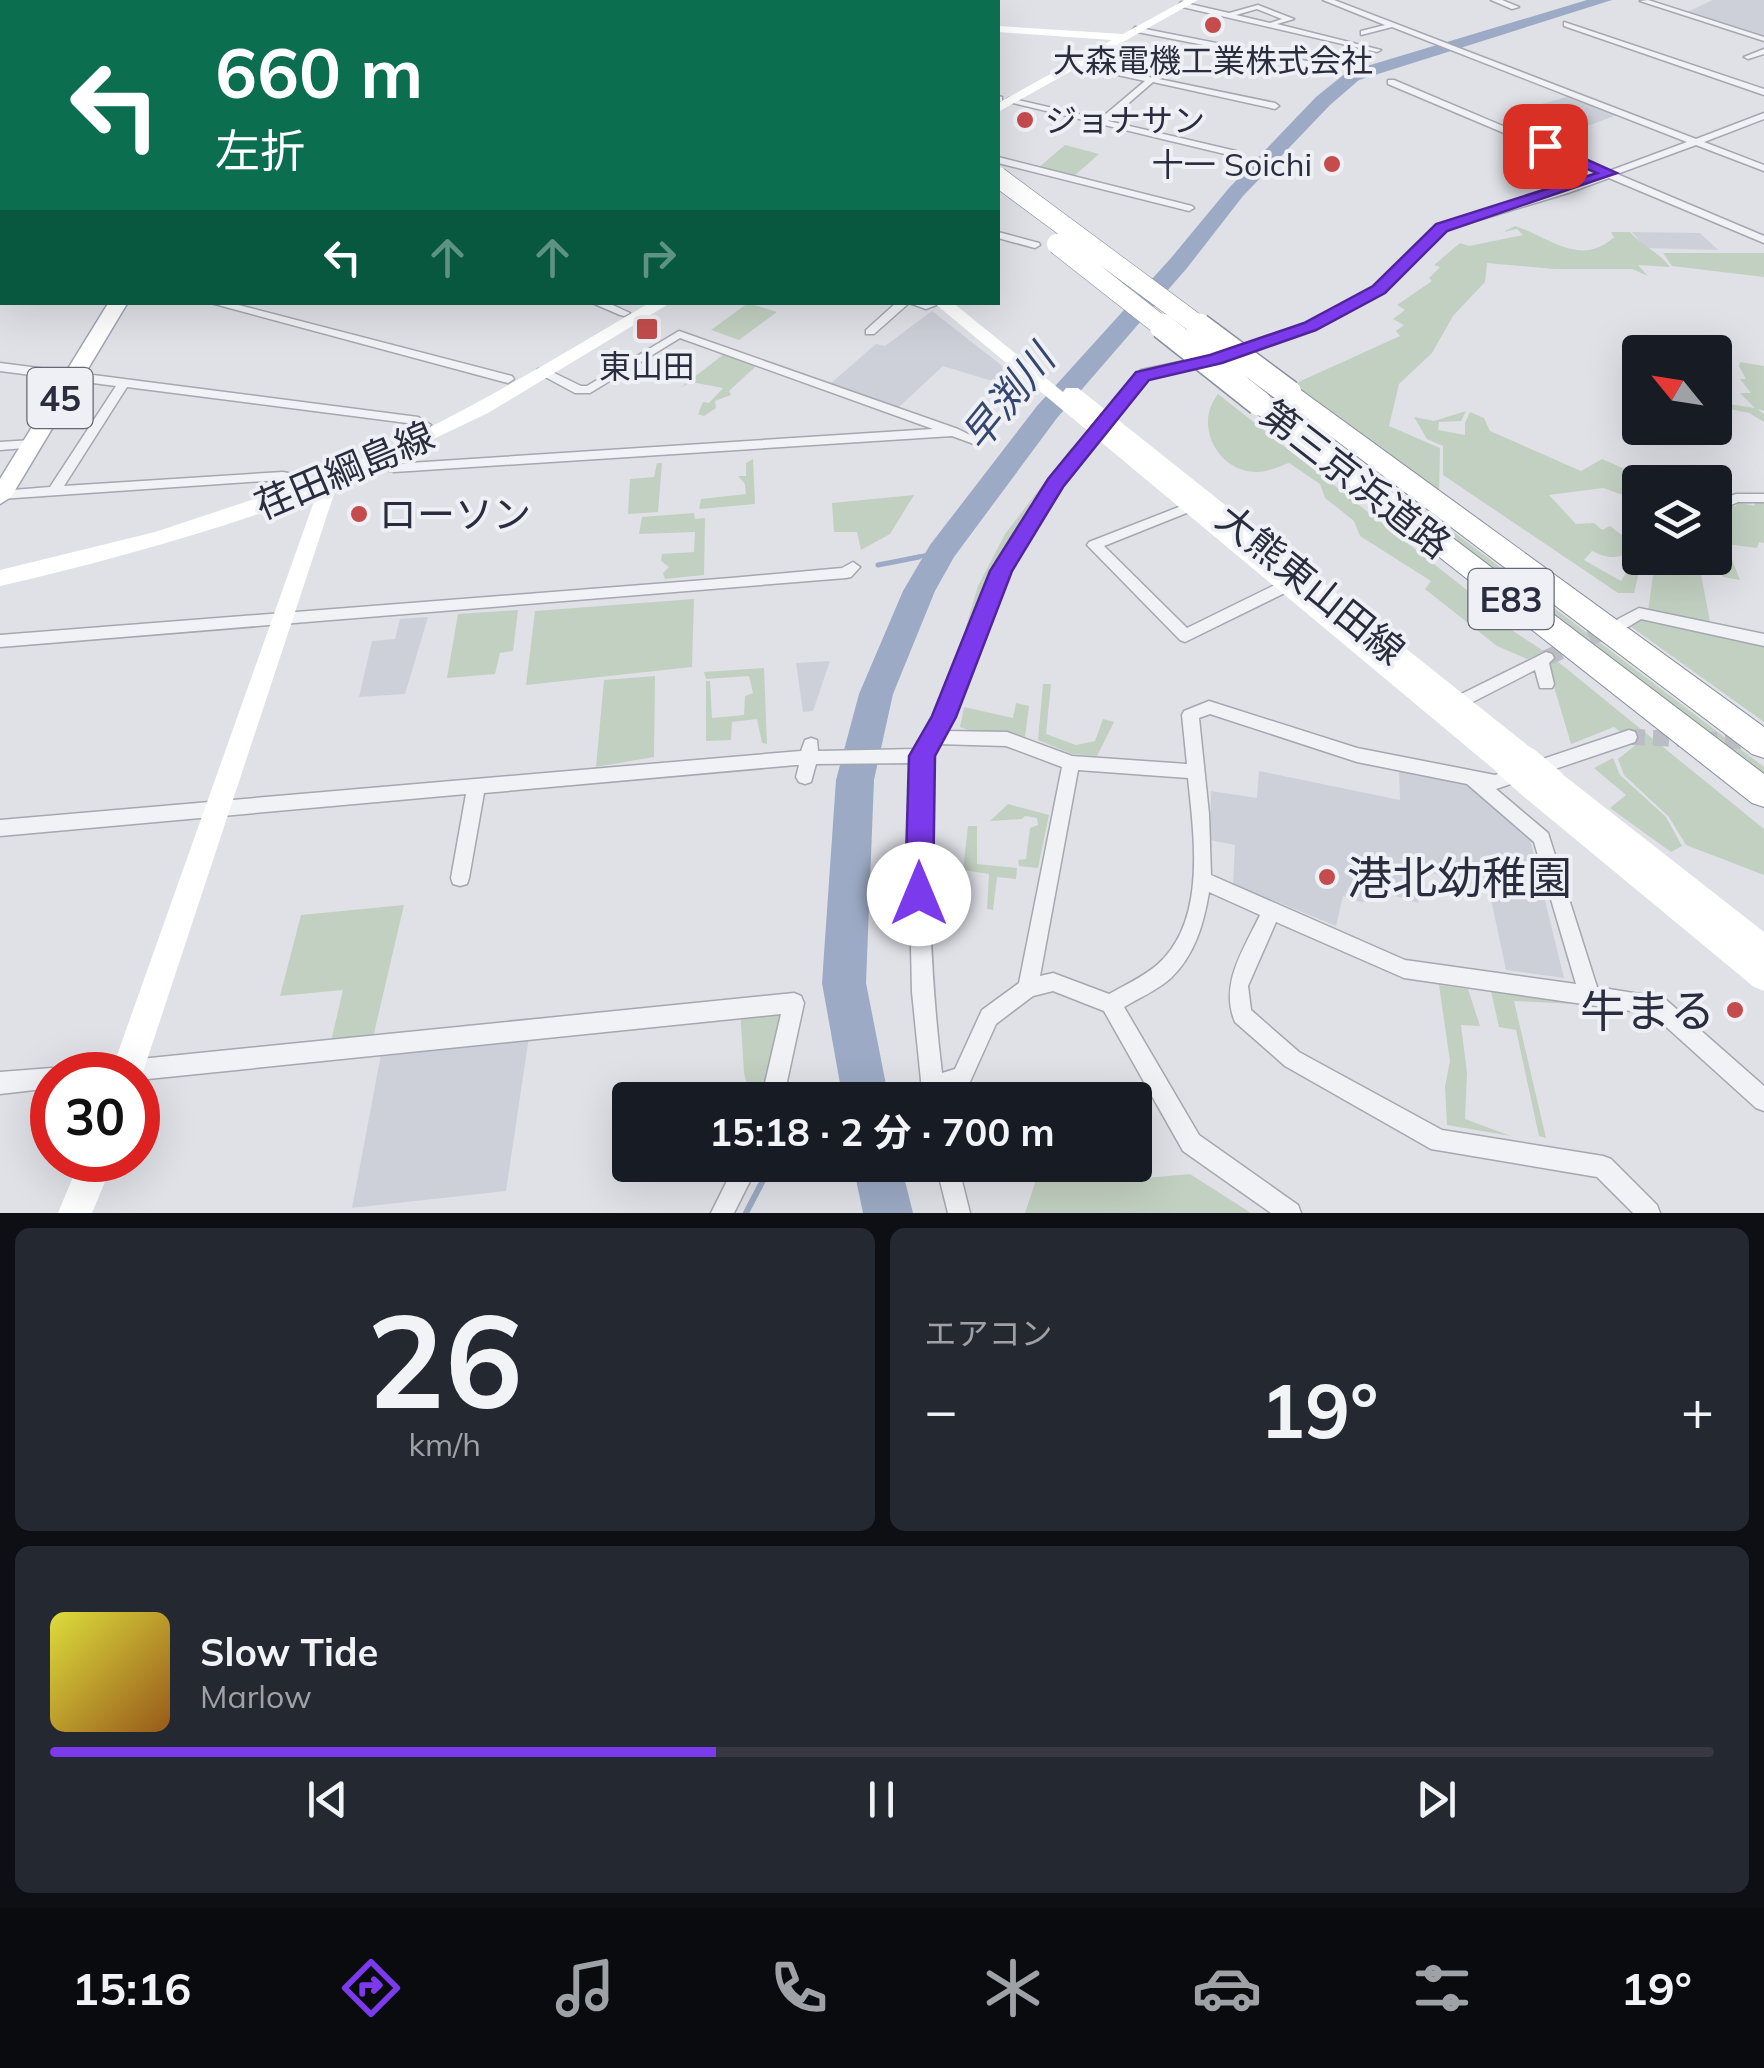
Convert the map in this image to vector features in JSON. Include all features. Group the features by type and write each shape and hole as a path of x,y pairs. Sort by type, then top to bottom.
{"highway":[{"name":"第三京浜道路","path":"1000,178 1764,745"},
{"name":"第三京浜道路","path":"1000,202 1764,793"}],"main road":[{"name":"45","path":"0,495 117,305"}],"street":[{"path":"1327,0 1764,168"},
{"path":"1495,0 1516,7"},
{"path":"1000,101 1184,2"},
{"path":"1000,101 1184,2 1377,50"},
{"path":"1644,2 1764,39"},
{"path":"1226,15 1258,7 1290,19 1269,24"},
{"path":"1566,24 1764,92"},
{"path":"1364,33 1392,25"},
{"path":"1000,30 1115,36"},
{"path":"1135,30 1322,66"},
{"path":"1279,42 1291,30"},
{"path":"1748,57 1764,51"},
{"path":"1075,63 1275,106"},
{"path":"1102,122 1151,80"},
{"path":"1391,82 1764,240"},
{"path":"1000,101 1232,154"},
{"path":"931,1082 922,992 918,861 922,756 944,717 1002,571 1037,509 1096,421 1145,373 1216,359 1310,327 1379,290 1442,228 1610,173 1764,116"},
{"path":"1000,161 1189,208"},
{"path":"1000,236 1035,246"},
{"path":"224,305 508,379"},
{"path":"603,305 624,313"},
{"name":"荏田綱島線","path":"0,578 136,547 230,518 425,426 637,305"},
{"name":"荏田綱島線","path":"0,562 139,531 373,462 461,419 659,305"},
{"path":"870,332 901,305"},
{"path":"944,305 1096,421"},
{"path":"962,305 1037,373"},
{"path":"542,372 578,390 590,389 679,334 974,440"},
{"path":"0,367 418,420 425,426"},
{"path":"56,490 123,384"},
{"name":"大熊東山田線","path":"1096,421 1189,507 1541,767 1764,950"},
{"name":"大熊東山田線","path":"1096,421 1294,582 1541,767 1764,978"},
{"path":"373,462 394,468 954,432"},
{"path":"0,446 32,444"},
{"path":"0,495 283,476 289,485"},
{"path":"134,1052 219,809 326,476"},
{"path":"1732,500 1764,498"},
{"path":"1189,507 1094,546 1186,636 1294,582"},
{"path":"0,641 846,573 853,567"},
{"path":"1623,624 1640,613 1764,640"},
{"path":"1457,703 1544,659 1546,684"},
{"path":"1112,1004 1166,970 1186,942 1200,912 1204,881 1190,716 1210,707 1358,756 1496,782 1629,737"},
{"path":"931,737 1007,739 1071,763 1194,771"},
{"path":"0,828 476,788 812,754 922,756"},
{"path":"806,777 812,754"},
{"path":"1028,988 1071,763"},
{"path":"1474,780 1542,838 1589,996"},
{"path":"460,878 476,788"},
{"path":"1204,881 1404,969 1657,1005 1764,1100"},
{"path":"1270,911 1238,986 1242,1015 1292,1059 1439,1141 1603,1167 1648,1213"},
{"path":"953,1082 962,1077 990,1017 1028,988 1053,982 1112,1004 1191,1143 1290,1213"},
{"path":"160,1070 794,1003 776,1082"},
{"path":"0,1083 30,1080"},
{"path":"75,1213 87,1182"},
{"path":"722,1213 738,1182"},
{"path":"951,1182 959,1213"}],"shaded area":[{"path":"1713,0 1764,0 1764,38 1685,13"},
{"path":"1570,96 1617,115 1582,128 1531,107"},
{"path":"1632,232 1700,233 1718,250 1645,248"},
{"path":"932,311 1019,379 1012,387 943,366 899,407 831,383 876,344 885,346"},
{"path":"428,617 405,694 359,697 372,641 395,639 400,619"},
{"path":"830,661 813,711 803,712 796,663"},
{"name":"港北幼稚園","path":"1399,770 1470,786 1529,835 1564,978 1506,970 1489,890 1422,870 1418,903 1367,887 1363,903 1343,896 1336,926 1233,884 1235,845 1210,840 1211,791 1257,798 1259,771 1400,800"},
{"path":"530,1030 506,1191 352,1208 383,1044"}],"green space":[{"path":"1065,145 1099,154 1073,177 1038,168"},
{"path":"1515,226 1577,250 1601,246 1614,237 1611,232 1630,232 1670,267 1638,265 1648,276 1632,269 1554,269 1487,263 1485,282 1453,316 1432,353 1399,384 1389,426 1440,448 1439,496 1302,397 1294,384 1400,336 1396,331 1404,325 1393,319 1405,310 1397,305 1432,281 1429,278 1440,267 1434,265 1460,243 1469,246 1523,235 1517,229 1503,232"},
{"path":"1663,253 1764,253 1764,277 1672,266"},
{"path":"745,305 777,312 739,340 711,330"},
{"path":"724,354 756,366 729,391 731,395 715,401 716,408 704,416 698,414 703,402 709,403 723,388 691,382 680,388"},
{"path":"1740,362 1764,366 1764,411 1757,409 1764,414 1764,422 1732,410 1732,405 1755,408 1740,393 1751,393 1740,379 1746,379"},
{"path":"1218,394 1491,609 1492,617 1545,652 1527,659 1497,646 1425,589 1431,581 1360,536 1354,521 1325,498 1320,484 1289,463 1258,472 1231,465 1221,456 1209,433 1211,406"},
{"path":"1466,411 1461,421 1439,422 1438,430 1465,435 1470,412 1484,418 1490,431 1581,471 1602,459 1622,468 1622,495 1603,488 1549,495 1576,524 1594,523 1602,530 1610,526 1622,535 1622,556 1592,551 1584,560 1621,581 1625,575 1638,575 1634,593 1618,593 1443,475 1443,446 1427,439 1414,417 1434,421"},
{"path":"1071,448 1075,450 1032,501 998,561 958,654 978,586 1005,534"},
{"path":"753,459 755,504 699,509 701,499 746,494 745,484 738,476 746,476 746,463"},
{"path":"657,463 662,463 658,512 628,514 630,479 654,477"},
{"path":"1369,468 1764,767 1764,774 1363,470"},
{"path":"914,495 890,534 861,550 857,532 834,532 832,503"},
{"path":"1756,501 1764,501 1764,543 1759,542 1757,548 1732,545 1732,506 1737,502 1754,506"},
{"path":"694,513 695,519 705,518 704,575 665,579 663,573 669,567 661,561 662,554 694,552 695,532 639,534 642,517"},
{"path":"1732,559 1740,580 1723,577 1732,575"},
{"path":"1653,575 1701,575 1711,627 1648,612"},
{"path":"694,599 692,667 526,685 535,611"},
{"path":"518,610 513,651 500,653 495,674 447,678 458,614"},
{"path":"1643,618 1747,629 1764,643 1764,722 1630,626"},
{"path":"1557,661 1764,829 1764,875 1686,845 1669,817 1624,775 1618,759 1637,744 1614,727 1571,744 1547,663"},
{"path":"764,668 767,744 762,743 757,719 732,722 731,740 706,741 706,681 710,681 712,718 744,715 745,696 753,693 749,676 706,679 704,672"},
{"path":"655,676 654,757 596,767 604,680"},
{"path":"1043,684 1051,684 1046,734 1076,745 1095,741 1103,719 1114,722 1097,756 1072,754 1038,740"},
{"path":"1016,703 1029,706 1025,737 960,727 964,707 1013,718"},
{"path":"1613,758 1620,775 1666,817 1682,846 1671,852 1610,808 1626,795 1594,768"},
{"path":"1008,804 1049,815 1038,868 1019,866 1018,860 1026,859 1030,828 1038,825 1037,818 990,821"},
{"path":"968,826 977,826 977,864 1017,868 1016,879 997,877 993,910 987,909 989,874 963,870"},
{"path":"404,905 371,1046 329,1050 343,990 280,996 301,915"},
{"path":"1439,985 1468,989 1480,1026 1461,1025 1467,1073 1465,1119 1511,1136 1447,1125 1445,1086 1450,1061"},
{"path":"1491,991 1576,1004 1514,1001 1546,1138 1539,1136 1516,1030 1499,1027"},
{"path":"794,1003 776,1082 746,1082 740,1008"},
{"path":"1190,1174 1251,1213 1025,1213 1035,1182 1152,1182 1152,1177"}],"waterway":[{"name":"早渕川","path":"863,1082 844,983 855,780 876,694 919,591 941,552 1047,412 1179,263 1236,192 1323,101 1353,76 1604,0"},
{"path":"907,559 941,552"},
{"path":"878,565 919,557"},
{"path":"746,1213 762,1182"},
{"name":"早渕川","path":"881,1182 888,1213"}],"tunnel":[{"path":"1546,658 1610,629"},
{"path":"1629,737 1764,742"}],"place":[{"name":"大森電機工業株式会社","path":"1213,25"},
{"name":"ジョナサン","path":"1025,120"},
{"name":"十一 Soichi","path":"1332,164"},
{"name":"東山田","path":"647,329"},
{"name":"ローソン","path":"359,514"},
{"name":"港北幼稚園","path":"1327,877"},
{"name":"牛まる","path":"1735,1010"}],"route":[{"path":"919,894 922,756 944,717 1002,571 1037,509 1142,376 1216,359 1310,327 1379,290 1442,228 1565,191 1610,173 1545,146"}]}
